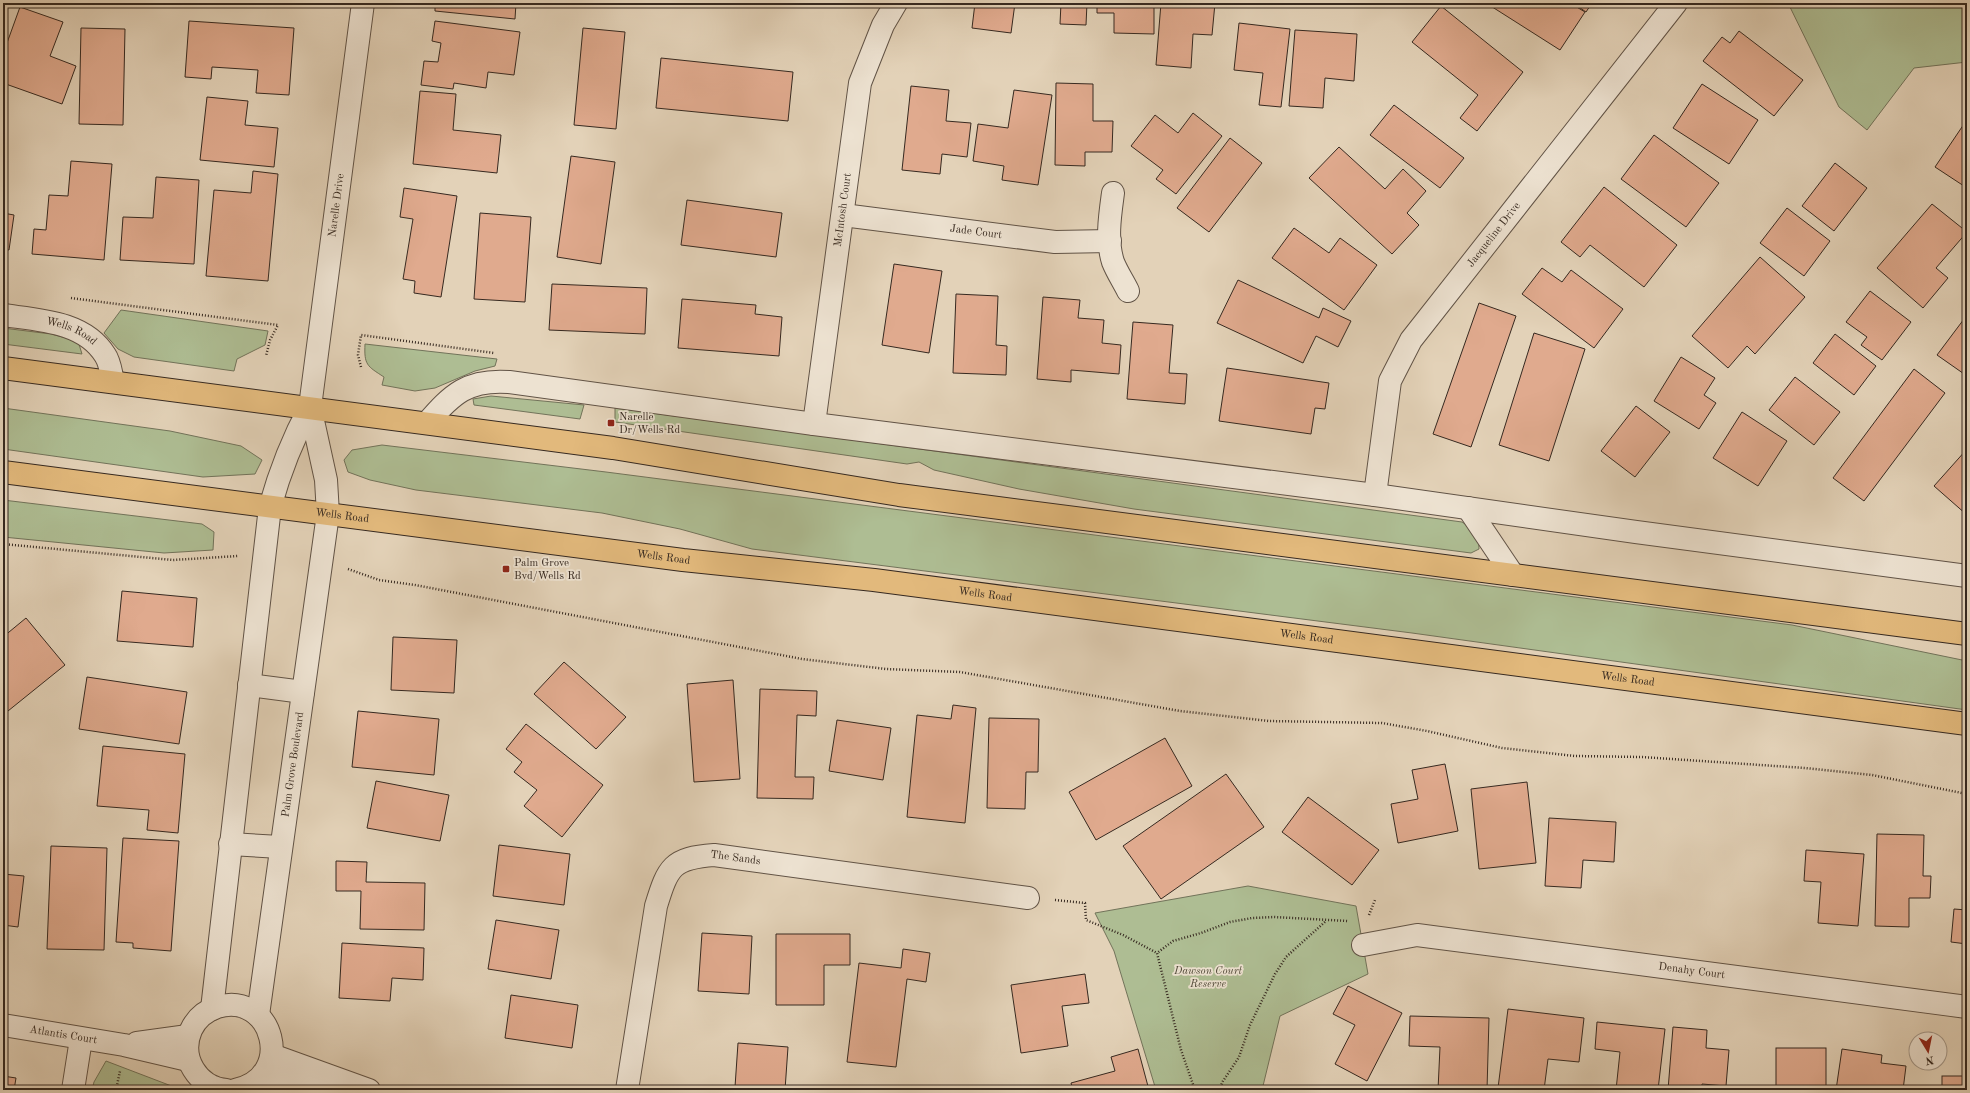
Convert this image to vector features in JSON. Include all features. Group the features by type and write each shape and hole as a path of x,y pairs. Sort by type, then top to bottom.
{"main road":[{"path":"3,368 113,381 613,448 900,495 1967,634"},
{"name":"Wells Road","path":"3,472 683,560 874,580 1967,724"}],"street":[{"name":"Narelle Drive","path":"328,514 326,480 310,407 363,3"},
{"name":"McIntosh Court","path":"814,424 860,83 883,25 896,3"},
{"name":"Jacqueline Drive","path":"1375,495 1390,381 1410,340 1676,3"},
{"path":"1113,193 1109,225 1113,262 1128,291"},
{"name":"Jade Court","path":"843,215 1055,242 1110,241"},
{"name":"Wells Road","path":"3,315 51,322 75,330 91,340 106,356 113,381"},
{"path":"427,423 446,400 473,384 492,381 814,424 1375,495 1967,576"},
{"name":"Narelle Drive","path":"270,507 284,460 293,438 310,407"},
{"path":"212,1008 270,507"},
{"path":"1468,508 1512,575"},
{"name":"Palm Grove Boulevard","path":"258,1015 280,847 328,514"},
{"path":"249,685 303,692"},
{"path":"230,844 280,847"},
{"name":"The Sands","path":"627,1090 656,906 664,882 674,865 692,857 714,855 1028,898"},
{"name":"Denahy Court","path":"1363,945 1417,935 1967,1007"},
{"path":"226,1090 218,1089 204,1082 195,1073 188,1060 186,1048 188,1036 193,1024 212,1008 224,1005 236,1005 248,1008 258,1015 267,1026 272,1040 272,1055 267,1069 258,1080 246,1088 235,1090"},
{"name":"Atlantis Court","path":"3,1025 124,1045 188,1060"},
{"name":"Atlantis Court","path":"124,1045 188,1036"},
{"path":"73,1090 81,1039"},
{"path":"272,1055 369,1090"},
{"path":"258,1080 330,1077"}],"path":[{"path":"66,297 278,325 270,340 266,356"},
{"path":"361,335 358,355 361,367"},
{"path":"3,544 174,560 264,556"},
{"path":"321,564 353,571 379,580 415,585 802,659 886,669 960,672 1068,693 1187,712 1269,721 1382,723 1509,749 1575,756 1642,757 1804,768 1872,775 1967,794"},
{"path":"1028,898 1085,903 1086,920 1123,934 1157,953 1182,1050 1195,1090"},
{"path":"1368,921 1375,900"},
{"path":"1157,953 1173,941 1201,933 1230,922 1252,918 1274,917 1326,921 1354,921"},
{"path":"1219,1090 1239,1056 1250,1025 1275,974 1286,957 1326,921"}],"green space":[{"path":"1788,3 1967,3 1967,62 1914,68 1867,130 1839,107"},
{"path":"121,310 268,331 265,345 237,359 234,371 134,357 118,349 104,333"},
{"path":"3,328 51,334 78,341 82,354 3,344"},
{"path":"365,344 497,359 495,366 475,371 435,388 415,391 382,385 384,377 370,367 366,361"},
{"path":"491,396 584,405 580,419 474,405 473,399"},
{"path":"3,408 170,431 241,446 262,460 255,474 203,477 3,449"},
{"path":"615,408 1462,522 1470,527 1477,536 1479,549 1471,553 1134,509 1019,489 934,470 919,462 907,464 615,422"},
{"path":"382,445 606,472 1792,625 1967,661 1967,710 1412,633 752,549 680,529 602,513 416,490 370,480 348,472 344,460 352,450"},
{"path":"3,500 202,524 214,532 213,550 164,553 3,537"},
{"name":"Dawson Court Reserve","path":"1248,886 1356,906 1368,974 1280,1016 1262,1090 1156,1090 1114,951 1095,913"},
{"path":"106,1061 182,1090 92,1090 94,1082"}],"building":[{"path":"435,3 516,3 515,19 435,11"},
{"path":"975,3 1015,3 1011,33 972,28"},
{"path":"1061,3 1087,3 1086,25 1060,24"},
{"path":"1097,3 1154,3 1154,34 1114,33 1114,13 1097,13"},
{"path":"1161,3 1215,3 1212,35 1193,34 1191,68 1156,65"},
{"path":"1486,3 1570,3 1585,12 1560,50"},
{"path":"1573,3 1592,3 1586,12"},
{"path":"1441,6 1523,72 1477,131 1460,118 1478,95 1412,42"},
{"path":"20,7 63,22 50,56 76,66 62,104 3,83 3,54"},
{"path":"189,21 294,28 289,95 256,93 258,70 212,67 211,79 185,77"},
{"path":"435,21 520,32 514,75 488,72 486,88 454,83 453,89 421,85 424,61 438,62 441,43 432,41"},
{"path":"1239,23 1290,29 1281,107 1259,105 1263,73 1234,70"},
{"path":"81,28 125,29 123,125 79,124"},
{"path":"583,28 625,32 616,129 574,125"},
{"path":"1295,30 1357,34 1354,81 1325,78 1323,108 1289,106"},
{"path":"1739,31 1803,80 1774,116 1703,61 1722,37 1730,43"},
{"path":"3,34 8,37 3,44"},
{"path":"661,58 793,72 788,121 656,108"},
{"path":"1056,83 1093,84 1093,121 1113,121 1112,152 1085,152 1085,166 1055,165"},
{"path":"1702,84 1758,120 1729,164 1673,128"},
{"path":"911,86 949,90 946,121 971,123 967,157 942,154 940,174 902,170"},
{"path":"1014,90 1052,95 1038,185 1002,180 1004,166 973,161 978,124 1008,128"},
{"path":"420,91 456,94 453,130 501,135 497,173 413,164"},
{"path":"207,97 248,101 245,125 278,128 274,167 200,160"},
{"path":"1394,105 1464,158 1440,188 1370,135"},
{"path":"1193,113 1222,136 1176,194 1156,179 1163,170 1131,146 1155,115 1178,133"},
{"path":"1967,121 1967,188 1935,167"},
{"path":"1654,135 1719,183 1686,227 1621,179"},
{"path":"1230,138 1262,163 1209,232 1177,208"},
{"path":"1339,147 1385,189 1403,169 1426,191 1407,213 1419,225 1392,254 1309,178"},
{"path":"571,156 615,162 601,264 557,257"},
{"path":"3,159 5,159 3,174"},
{"path":"71,161 112,164 104,260 32,254 34,229 46,230 49,195 68,196"},
{"path":"1835,163 1867,188 1834,231 1802,206"},
{"path":"253,171 278,174 268,281 206,276 214,190 251,193"},
{"path":"156,177 199,180 194,264 120,260 123,217 153,218"},
{"path":"1604,187 1677,245 1644,287 1590,245 1580,257 1561,242"},
{"path":"404,188 457,196 441,297 414,293 415,281 403,279 413,219 400,217"},
{"path":"687,200 782,213 776,257 681,245"},
{"path":"1932,204 1967,232 1936,268 1948,278 1923,308 1877,268"},
{"path":"1787,208 1830,241 1804,276 1760,243"},
{"path":"3,213 14,215 9,250 3,249"},
{"path":"480,213 531,217 525,302 474,299"},
{"path":"1294,228 1329,253 1340,238 1377,265 1344,310 1272,258"},
{"path":"1760,257 1805,297 1755,354 1747,346 1728,368 1692,336"},
{"path":"894,264 942,271 929,353 882,345"},
{"path":"1542,268 1562,282 1571,270 1623,309 1594,348 1522,294"},
{"path":"1238,280 1319,318 1323,308 1351,321 1338,347 1316,336 1303,363 1217,323"},
{"path":"552,284 647,288 645,334 549,330"},
{"path":"1870,291 1911,322 1882,360 1861,345 1867,337 1846,322"},
{"path":"956,294 998,296 996,345 1007,346 1006,375 953,373"},
{"path":"1043,297 1080,300 1078,318 1104,320 1102,343 1121,345 1119,374 1071,370 1071,382 1037,379"},
{"path":"682,299 756,305 755,314 782,317 779,356 678,348"},
{"path":"1479,303 1516,316 1471,447 1433,434"},
{"path":"1967,315 1967,376 1937,355"},
{"path":"1133,322 1173,325 1169,373 1187,374 1185,404 1127,399"},
{"path":"1534,333 1585,349 1549,461 1499,445"},
{"path":"1835,334 1876,366 1854,395 1813,363"},
{"path":"1681,357 1715,378 1704,395 1716,403 1699,429 1654,401"},
{"path":"1227,368 1329,383 1325,409 1315,408 1311,434 1219,421"},
{"path":"1914,369 1945,393 1864,501 1833,478"},
{"path":"1795,377 1840,412 1814,445 1769,410"},
{"path":"1636,406 1670,432 1635,477 1601,451"},
{"path":"1742,412 1787,441 1758,486 1713,458"},
{"path":"1967,449 1967,515 1934,486"},
{"path":"122,591 197,598 193,647 117,641"},
{"path":"26,618 65,665 8,711 3,704 3,637"},
{"path":"393,637 457,640 454,693 391,690"},
{"path":"564,662 626,717 596,749 534,694"},
{"path":"87,677 187,692 179,744 79,729"},
{"path":"733,680 740,779 694,782 687,684"},
{"path":"760,689 817,691 816,716 797,715 795,777 814,777 813,799 757,798"},
{"path":"953,705 976,708 965,823 907,817 917,715 951,719"},
{"path":"358,711 439,719 434,775 352,767"},
{"path":"989,718 1039,719 1038,772 1026,772 1025,809 987,808"},
{"path":"837,720 891,728 883,780 829,771"},
{"path":"526,724 603,785 562,837 524,806 537,790 514,772 522,762 506,749"},
{"path":"1165,738 1192,786 1096,840 1069,792"},
{"path":"103,746 185,754 178,833 147,830 149,810 97,806"},
{"path":"3,755 6,756 3,778"},
{"path":"1445,764 1458,831 1398,843 1391,804 1418,799 1412,770"},
{"path":"1226,774 1264,827 1161,899 1123,846"},
{"path":"376,781 449,795 440,841 367,828"},
{"path":"1527,782 1536,863 1479,869 1471,789"},
{"path":"1308,797 1379,850 1352,885 1282,832"},
{"path":"1549,818 1616,822 1614,862 1583,860 1581,888 1545,886"},
{"path":"1877,834 1924,835 1923,876 1931,876 1930,898 1909,898 1909,927 1875,926"},
{"path":"123,838 179,841 171,951 133,948 133,943 116,942"},
{"path":"499,845 570,854 564,905 493,896"},
{"path":"51,846 107,848 104,950 47,949"},
{"path":"1806,850 1864,854 1858,926 1818,923 1821,882 1804,881"},
{"path":"336,861 367,862 366,882 425,883 424,930 360,929 361,891 336,891"},
{"path":"3,874 24,876 18,927 3,925"},
{"path":"1954,909 1967,910 1967,944 1951,942"},
{"path":"496,920 559,930 551,979 488,969"},
{"path":"702,933 752,936 749,994 698,991"},
{"path":"776,934 850,934 850,965 824,965 824,1005 776,1005"},
{"path":"342,943 424,948 423,980 392,978 390,1001 339,998"},
{"path":"903,949 930,953 926,982 907,979 896,1067 847,1062 859,963 901,968"},
{"path":"1085,974 1089,1003 1062,1006 1068,1046 1021,1053 1011,985"},
{"path":"1348,986 1402,1013 1367,1081 1335,1064 1355,1025 1333,1014"},
{"path":"511,995 578,1005 572,1048 505,1038"},
{"path":"1508,1009 1584,1018 1579,1062 1548,1059 1544,1090 1498,1088"},
{"path":"1410,1016 1489,1018 1487,1090 1438,1090 1440,1047 1409,1046"},
{"path":"1597,1022 1665,1029 1658,1090 1616,1090 1620,1052 1595,1049"},
{"path":"1673,1027 1707,1030 1706,1048 1729,1050 1726,1086 1702,1084 1702,1090 1668,1090"},
{"path":"738,1043 788,1047 785,1090 735,1087"},
{"path":"1776,1048 1826,1048 1826,1090 1776,1090"},
{"path":"1138,1049 1149,1090 1073,1090 1071,1083 1115,1071 1111,1057"},
{"path":"1842,1049 1882,1055 1881,1063 1906,1066 1903,1090 1836,1090"},
{"path":"3,1076 16,1078 14,1090 3,1090"},
{"path":"1942,1076 1967,1076 1967,1090 1942,1090"}],"place":[{"name":"Narelle Dr/Wells Rd","path":"611,423"},
{"name":"Palm Grove Bvd/Wells Rd","path":"506,569"}]}
